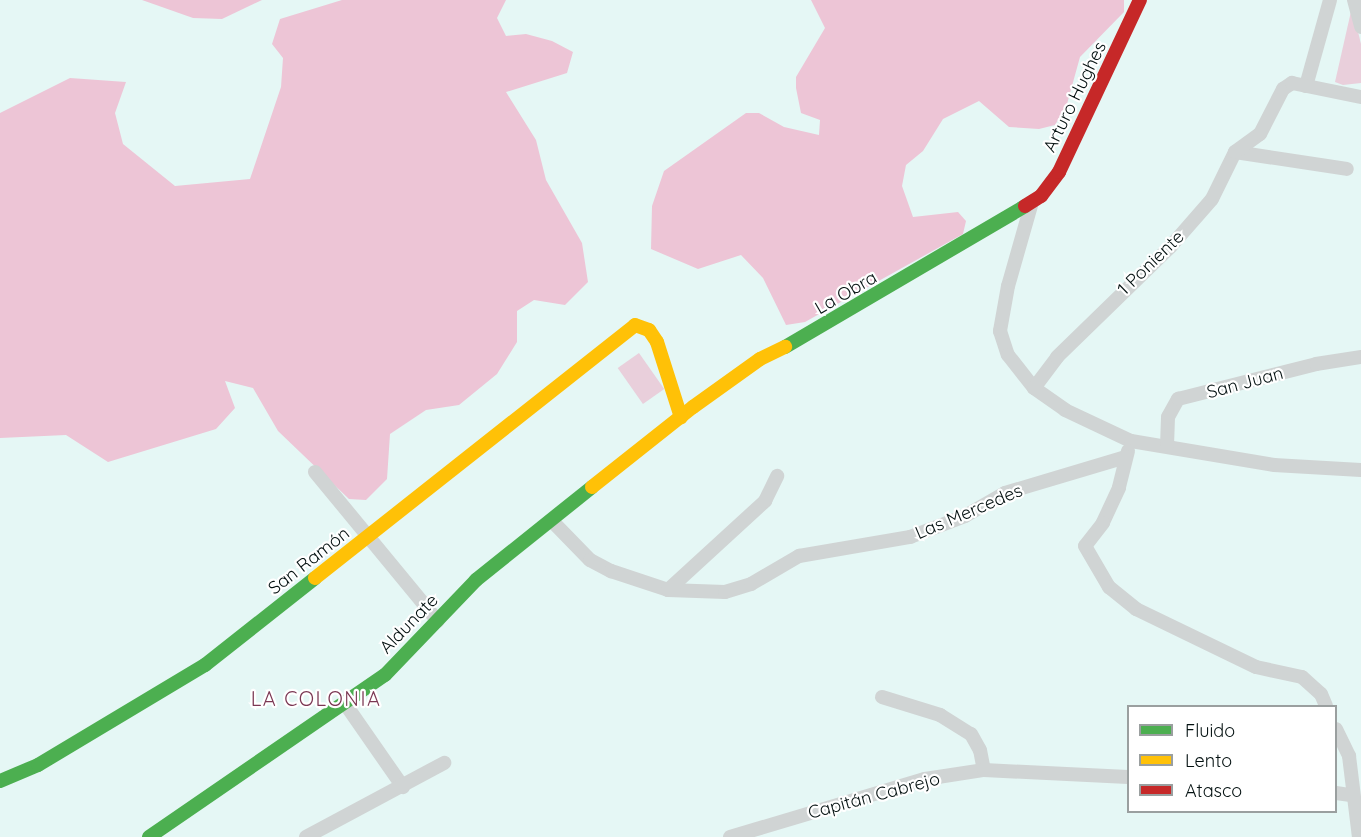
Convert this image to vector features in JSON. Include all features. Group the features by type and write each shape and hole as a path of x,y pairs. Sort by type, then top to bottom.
{"street":[{"name":"Arturo Hughes","path":"1032,202 1059,172 1140,0"},
{"path":"1306,86 1330,0"},
{"path":"1354,0 1361,27"},
{"name":"1 Poniente","path":"1258,156 1260,134 1282,90 1292,83 1361,97"},
{"path":"1339,92 1361,86"},
{"name":"1 Poniente","path":"1034,388 1088,325 1194,220 1212,199 1235,152 1260,134"},
{"path":"1235,152 1347,169"},
{"path":"1032,202 1008,286 1000,331 1008,355 1034,388 1065,410 1131,441 1274,465 1361,470"},
{"name":"La Obra","path":"681,417 760,359 813,333 1032,202"},
{"name":"San Ramón","path":"0,781 38,765 206,665 635,325 650,330 681,417"},
{"name":"San Juan","path":"1167,446 1168,417 1178,399 1316,363 1360,357"},
{"name":"Aldunate","path":"148,837 345,705 385,675 476,580 553,522 681,417"},
{"path":"1131,441 1119,488 1103,523 1085,546 1109,587 1136,609 1256,667 1302,677 1321,694 1326,705"},
{"name":"Las Mercedes","path":"553,522 590,560 668,590 710,594 739,589 800,556 910,537 965,516 1005,493 1126,457"},
{"path":"315,472 438,621"},
{"path":"668,590 765,501 777,476"},
{"path":"882,697 939,715 971,734 980,750 984,770"},
{"path":"345,705 403,787"},
{"path":"1337,733 1349,756 1351,795 1359,837"},
{"path":"306,837 444,763"},
{"name":"Capitán Cabrejo","path":"730,837 924,779 984,770 1127,777"},
{"path":"1337,793 1351,795"}],"shaded area":[{"path":"142,0 262,0 222,19 193,18"},
{"path":"342,0 506,0 497,18 506,36 526,34 552,41 573,52 567,73 506,92 536,140 546,180 582,243 588,282 565,305 534,300 517,311 517,342 497,374 459,405 426,410 390,434 387,479 366,500 349,499 278,431 253,388 225,381 235,408 216,429 108,462 66,435 0,438 0,113 70,78 126,82 115,113 123,144 175,186 250,179 281,87 283,58 272,44 280,19"},
{"path":"811,0 1124,0 1124,12 1080,57 1067,104 1055,125 1039,129 1009,127 979,101 943,119 923,151 906,165 902,186 913,217 958,212 966,221 963,234 805,322 786,325 763,278 741,255 698,269 651,249 652,206 664,171 746,113 759,113 784,127 819,135 820,120 801,113 796,88 796,77 825,28"},
{"path":"1352,7 1361,44 1361,83 1343,85 1335,82"},
{"path":"639,353 664,389 643,404 618,368"}],"traffic: fast":[{"path":"785,347 1025,206"},
{"path":"149,837 385,675 476,580 592,487"},
{"path":"0,781 38,765 205,665 315,578"}],"traffic: slow":[{"path":"315,578 635,325 649,330 657,342 681,417"},
{"path":"592,487 693,407 760,359 785,347"}],"traffic: jam":[{"path":"1025,206 1041,196 1059,172 1140,0"}],"district":[{"name":"LA COLONIA","path":"316,698"}]}
